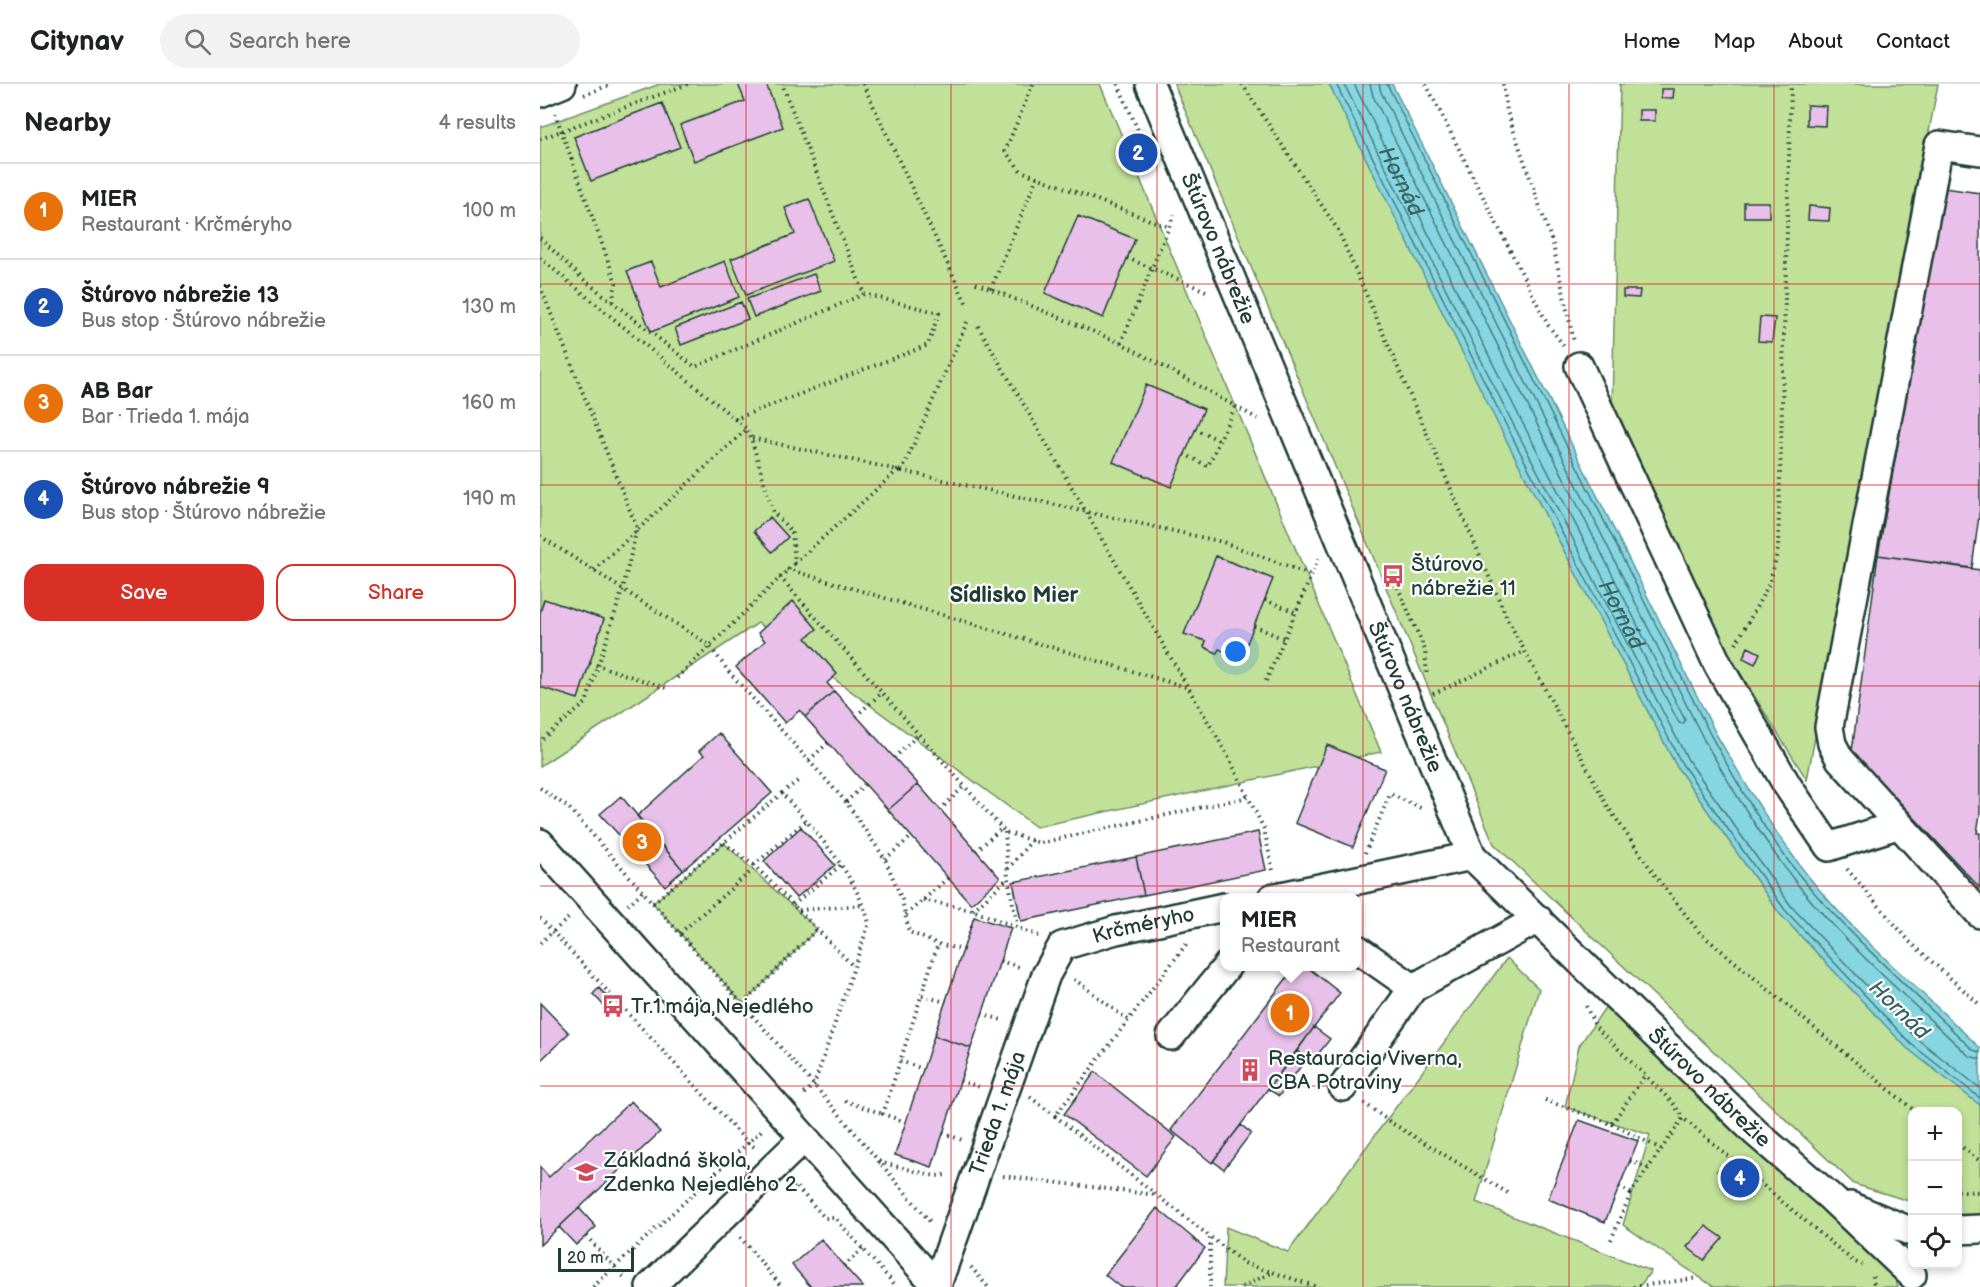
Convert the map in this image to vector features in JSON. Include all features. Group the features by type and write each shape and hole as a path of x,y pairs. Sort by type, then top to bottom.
{"street":[{"name":"Štúrovo nábrežie","path":"1150,84 1472,856 1756,1133 1829,1196"},
{"path":"1980,152 1939,145 1828,727 1832,744 1840,759 1897,825 1980,914"},
{"path":"1579,366 1718,665 1787,785 1829,848 1897,825"},
{"name":"Trieda 1. mája","path":"540,843 938,1286"},
{"path":"1273,885 1472,856"},
{"name":"Krčméryho","path":"1057,954 1116,930 1220,908"},
{"path":"1343,1087 1413,987 1538,919"},
{"path":"1361,951 1413,987"},
{"name":"Trieda 1. mája","path":"938,1286 1057,954"},
{"path":"1171,1036 1223,971"},
{"path":"650,1287 804,1138"},
{"path":"1829,1196 1908,1230"},
{"path":"1829,1196 1913,1275"},
{"path":"1962,1230 1980,1228"}],"path":[{"path":"540,139 688,84"},
{"path":"782,84 864,294"},
{"path":"863,84 967,305"},
{"path":"1033,84 1005,151 1021,171 1168,227"},
{"path":"1242,84 1338,230 1503,607 1608,807 1657,878 1700,933 1910,1107"},
{"path":"1426,84 1548,325 1579,366"},
{"path":"1503,84 1507,111 1553,245 1579,366"},
{"path":"1732,652 1770,582 1778,549 1791,84"},
{"path":"551,95 616,283 612,303"},
{"path":"991,289 1037,177"},
{"path":"1121,343 1174,214"},
{"path":"540,238 612,303 695,367 864,294 939,313 928,345 735,419"},
{"path":"540,258 747,429 773,512 792,532 795,563"},
{"path":"1127,258 1206,291"},
{"path":"976,282 1121,343 1260,420"},
{"path":"540,286 638,528 623,588 586,703 540,741"},
{"path":"677,678 787,569 900,470 967,322"},
{"path":"978,326 1229,758 1264,829 1273,885"},
{"path":"1184,454 1208,465 1235,406"},
{"path":"594,570 747,429"},
{"path":"1195,429 1220,440"},
{"path":"751,438 1084,510 1223,543 1311,575"},
{"path":"540,536 709,645 737,681 846,802 885,859 902,900 909,932 938,944 963,950"},
{"path":"1266,681 1319,558"},
{"path":"787,569 1188,688"},
{"path":"1393,576 1425,650 1428,696 1525,651"},
{"path":"780,577 1003,830 1040,843 1248,797"},
{"path":"1265,600 1295,612"},
{"path":"1254,626 1284,639"},
{"path":"590,663 666,688"},
{"path":"856,716 883,693"},
{"path":"894,758 919,734"},
{"path":"809,760 828,743"},
{"path":"653,903 799,780"},
{"path":"846,802 865,784"},
{"path":"940,810 964,786"},
{"path":"540,788 569,808 814,1085 877,1162 988,1287"},
{"path":"593,1287 814,1085 869,923 864,905 842,864 782,793"},
{"path":"1363,858 1390,794 1433,813"},
{"path":"680,933 806,821"},
{"path":"976,851 1003,830"},
{"path":"923,900 972,910 1017,926 1008,878 1003,830"},
{"path":"885,859 911,837"},
{"path":"1008,869 1033,840"},
{"path":"724,843 755,866 854,967"},
{"path":"1829,848 1910,942 1980,1005"},
{"path":"793,905 842,864"},
{"path":"906,915 948,878"},
{"path":"972,910 1008,878"},
{"path":"798,910 864,905"},
{"path":"540,918 748,1143 779,1163 795,1185 825,1218 835,1218 897,1287"},
{"path":"742,1004 817,929"},
{"path":"1055,1116 1194,934"},
{"path":"883,1114 938,944"},
{"path":"1057,954 1128,1020"},
{"path":"922,996 946,1002"},
{"path":"900,1061 923,1069"},
{"path":"1612,1124 1645,1075"},
{"path":"1010,1082 1244,1263 1318,1287"},
{"path":"1343,1087 1390,1122 1508,1193"},
{"path":"1545,1100 1612,1124 1661,1149"},
{"path":"845,1101 906,1122"},
{"path":"1611,1240 1631,1192 1683,1118 1853,1261 1863,1266"},
{"path":"1962,1147 1980,1161"},
{"path":"1630,1161 1648,1168"},
{"path":"877,1162 935,1176 978,1172 1157,1196"},
{"path":"787,1193 795,1185"},
{"path":"1619,1187 1631,1192"},
{"path":"1962,1191 1980,1192"},
{"path":"747,1231 739,1238 782,1287"},
{"path":"586,1236 613,1268 633,1287"},
{"path":"1210,1238 1210,1287"},
{"path":"844,1266 863,1249"},
{"path":"1242,1287 1271,1273"},
{"path":"1633,1287 1698,1278"}],"green space":[{"path":"660,84 1100,84 1381,752 1036,827 758,623 540,766 540,127"},
{"path":"1174,84 1329,84 1499,426 1677,767 1780,914 1907,1048 1980,1105 1980,1216 1962,1214 1962,1107 1908,1107 1908,1201 1854,1184 1494,844"},
{"path":"1620,84 1938,84 1807,780 1720,641 1612,406"},
{"path":"724,843 817,929 743,1004 653,903"},
{"path":"1507,958 1539,989 1476,1202 1651,1271 1639,1287 1223,1287 1226,1227 1288,1252"},
{"path":"1606,1006 1828,1208 1846,1233 1895,1278 1898,1287 1714,1287 1623,1225 1650,1135 1565,1107 1579,1046"}],"water":[{"name":"Hornád","path":"1329,84 1392,84 1716,734 1783,842 1827,899 1869,943 1980,1048 1980,1105 1907,1048 1780,914 1677,767 1499,426"}],"building":[{"path":"738,84 766,84 783,127 694,161 680,125 745,101"},
{"path":"1661,89 1674,89 1673,98 1661,98"},
{"path":"662,103 680,147 591,181 574,137"},
{"path":"1807,105 1826,106 1825,126 1807,125"},
{"path":"1639,110 1655,110 1655,121 1639,121"},
{"path":"1139,155 1146,172 1139,174 1133,157"},
{"path":"1944,188 1980,193 1980,508 1972,568 1878,555"},
{"path":"809,199 834,261 746,295 731,259 795,234 785,208"},
{"path":"1744,202 1769,202 1769,217 1744,217"},
{"path":"1809,206 1830,208 1829,221 1808,220"},
{"path":"1078,216 1135,239 1103,318 1045,293"},
{"path":"725,261 739,297 651,332 627,271 651,262 661,287"},
{"path":"814,274 821,291 754,317 747,299"},
{"path":"1623,290 1640,290 1639,298 1623,297"},
{"path":"741,302 748,319 681,345 675,328"},
{"path":"1760,317 1775,318 1772,342 1758,341"},
{"path":"1146,385 1204,409 1171,487 1113,462"},
{"path":"770,517 788,537 772,552 754,531"},
{"path":"1878,555 1980,570 1980,814 1977,833 1980,833 1980,888 1852,751"},
{"path":"1216,556 1273,579 1241,658 1219,649 1217,653 1204,647 1206,641 1184,634"},
{"path":"544,599 604,619 578,699 540,687 540,613"},
{"path":"793,601 817,629 806,638 837,674 827,683 834,691 805,717 800,710 785,723 736,667 765,641 758,633"},
{"path":"1748,647 1760,653 1755,664 1743,658"},
{"path":"834,691 918,784 888,810 805,717"},
{"path":"719,733 772,793 683,870 637,816 704,755 699,751"},
{"path":"1327,745 1385,769 1353,847 1295,823"},
{"path":"918,784 1000,878 971,904 888,810"},
{"path":"621,796 683,870 665,886 600,814"},
{"path":"801,827 835,865 796,898 764,861"},
{"path":"1258,832 1266,870 1144,895 1136,857"},
{"path":"1136,857 1144,895 1021,921 1013,882"},
{"path":"974,917 1011,928 971,1048 934,1036"},
{"name":"Restauracia Viverna, CBA Potraviny","path":"1292,971 1312,971 1340,993 1212,1163 1171,1130"},
{"path":"599,988 612,1002 606,1008 593,994"},
{"path":"540,1003 569,1033 540,1061"},
{"path":"1314,1027 1330,1039 1312,1062 1297,1051"},
{"path":"934,1036 971,1048 932,1167 895,1155"},
{"path":"1297,1051 1307,1058 1279,1096 1268,1089"},
{"path":"1095,1072 1176,1137 1146,1176 1064,1114"},
{"name":"Základná škola, Zdenka Nejedlého 2","path":"631,1101 660,1132 540,1245 540,1167 549,1177"},
{"path":"1579,1120 1638,1141 1605,1222 1548,1199"},
{"path":"1241,1125 1251,1133 1224,1169 1213,1161"},
{"path":"1724,1163 1737,1174 1730,1182 1717,1171"},
{"path":"579,1208 596,1227 576,1245 559,1227"},
{"path":"1157,1208 1205,1248 1176,1287 1120,1287 1105,1275"},
{"path":"1706,1226 1723,1238 1704,1260 1687,1247"},
{"path":"821,1239 863,1287 811,1287 792,1265"}],"place":[{"name":"Štúrovo nábrežie 13","path":"1138,153"},
{"name":"Štúrovo nábrežie 11","path":"1393,576"},
{"name":"AB Bar","path":"642,842"},
{"name":"Tr.1.mája,Nejedlého","path":"613,1006"},
{"name":"MIER","path":"1290,1013"},
{"name":"Restauracia Viverna, CBA Potraviny","path":"1250,1070"},
{"name":"Základná škola, Zdenka Nejedlého 2","path":"586,1172"},
{"name":"Štúrovo nábrežie 9","path":"1740,1178"}],"district":[{"name":"Sídlisko Mier","path":"1014,594"}]}
